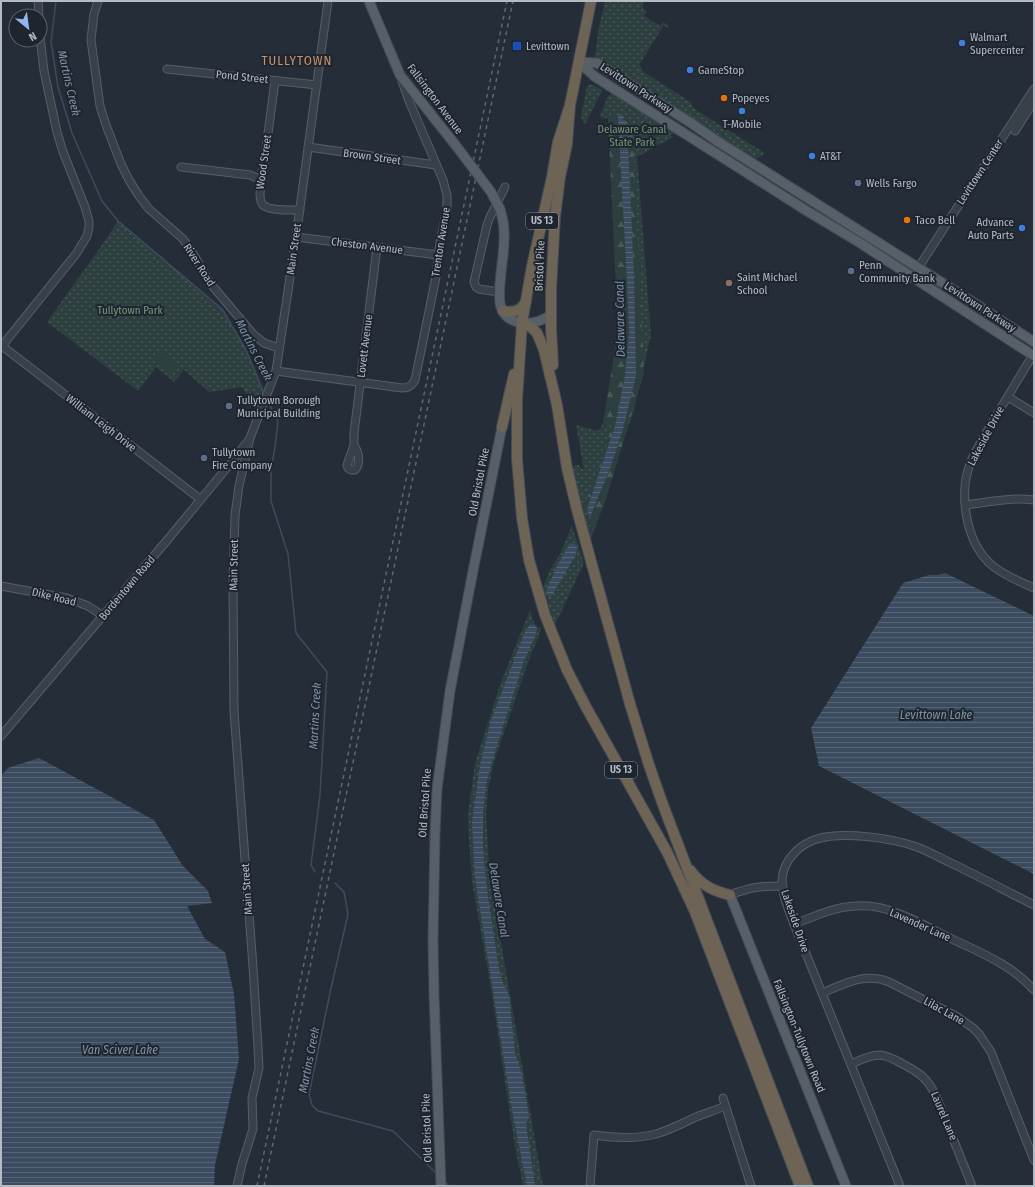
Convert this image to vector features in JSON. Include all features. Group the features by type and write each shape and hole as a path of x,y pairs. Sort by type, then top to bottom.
{"highway":[{"name":"Bristol Pike","path":"522,323 532,266 558,142 570,105 591,1"},
{"name":"Bristol Pike","path":"557,405 552,354 551,269 555,217 560,177 567,144 570,105"},
{"path":"503,311 509,312 517,310 525,304 527,299"},
{"path":"522,323 534,330 541,341 557,405"},
{"name":"US 13","path":"522,323 517,439 519,498 529,560 545,615 558,650 576,687 595,724 659,837 688,896 800,1186"},
{"path":"502,427 521,338"},
{"name":"US 13","path":"557,405 572,491 630,704 655,785 808,1186"},
{"path":"684,861 703,884 716,891 730,895"}],"main road":[{"name":"Fallsington Avenue","path":"369,1 400,75 491,192 500,209 504,233 499,303 503,311"},
{"name":"Levittown Parkway","path":"579,62 597,63 729,149 1034,342"},
{"name":"Levittown Parkway","path":"579,62 594,76 806,211 857,241 1034,355"},
{"path":"503,311 509,318 522,323 538,322 551,315"},
{"name":"Old Bristol Pike","path":"441,1185 433,940 437,789 448,707 473,571 502,427"},
{"name":"Fallsington-Tullytown Road","path":"730,895 846,1186"}],"street":[{"name":"River Road","path":"98,1 94,14 91,40 100,106 121,164 148,209 183,239 210,283 257,337 264,343 280,348"},
{"name":"Main Street","path":"237,1186 253,1129 252,1098 259,1068 234,711 233,646 235,515 239,486 250,438 276,371 300,210 328,1"},
{"path":"1,346 76,254 87,236 89,227 85,207 63,152 57,132 44,71 41,48"},
{"name":"Pond Street","path":"167,69 317,85"},
{"name":"Trenton Avenue","path":"360,383 407,388 412,385 415,380 436,277 438,255 448,203 446,190 409,101 400,75"},
{"name":"Wood Street","path":"275,80 260,200 264,206 274,209 300,210"},
{"path":"1012,129 1034,89"},
{"path":"1012,129 1034,102"},
{"name":"Levittown Center","path":"914,279 925,257 1012,129"},
{"name":"Brown Street","path":"308,147 436,165"},
{"path":"181,167 250,175 262,180"},
{"path":"499,292 479,289 476,287 474,282 487,225 504,186"},
{"name":"Cheston Avenue","path":"296,237 438,255"},
{"name":"Lovett Avenue","path":"354,445 377,247"},
{"name":"William Leigh Drive","path":"1,346 200,499"},
{"name":"Lakeside Drive","path":"1034,355 971,462 966,479 968,526 980,553 994,567 1003,573 1034,588"},
{"path":"276,371 360,383"},
{"name":"Lakeside Drive","path":"1008,397 1034,414"},
{"name":"Bordentown Road","path":"1,736 103,616 250,438"},
{"path":"966,505 1015,500 1034,500"},
{"name":"Dike Road","path":"1,586 67,598 88,606 103,616"},
{"name":"Lakeside Drive","path":"900,1186 794,924 782,886 783,876 787,864 794,854 804,845 819,838 831,836 889,839 904,842 917,847 1034,905"},
{"path":"730,895 752,887 782,886"},
{"name":"Lavender Lane","path":"794,924 843,907 866,906 887,910 911,918 1006,966 1022,977 1034,990"},
{"name":"Lilac Lane","path":"822,993 853,980 876,978 889,982 963,1020 979,1034 991,1052 1034,1160"},
{"name":"Laurel Lane","path":"851,1064 873,1056 886,1056 917,1071 923,1076 933,1089 972,1186"},
{"path":"723,1098 751,1186"},
{"path":"590,1186 594,1135 633,1137 656,1134 725,1106"}],"green space":[{"path":"605,1 643,1 643,8 647,11 644,16 660,26 663,22 669,26 668,28 664,25 639,65 642,68 642,71 689,101 696,110 765,153 759,157 751,158 595,58 599,27"},
{"path":"591,84 602,91 584,124 581,117 587,86"},
{"name":"Delaware Canal State Park","path":"616,94 678,134 669,134 673,137 637,157 651,335 633,413 601,505 590,521 590,539 572,466 578,465 584,470 576,425 597,431 604,423 618,352 619,300 611,117 602,119 600,116 608,96"},
{"path":"618,116 629,333 625,376 615,426 587,511 584,506 602,459 612,426 603,423 618,331 608,118"},
{"path":"632,119 644,373 607,496 591,539 590,517 611,466 623,429 636,376 634,277 627,121"},
{"name":"Tullytown Park","path":"118,221 222,309 246,350 263,391 257,408 242,387 209,392 184,370 174,382 156,367 138,391 47,322"},
{"path":"161,353 178,367 172,375 154,361"},
{"path":"572,526 584,563 555,625 543,587"},
{"path":"530,610 535,626 541,628 494,762 488,790 486,815 490,879 543,1186 523,1186 515,1147 491,988 472,882 468,814 475,763 500,685"}],"water":[{"path":"621,114 624,118 622,119 627,121 634,277 636,376 623,429 611,466 590,517 587,511 588,506 615,426 625,376 629,333 618,116"},
{"path":"570,543 575,544 577,547 576,555 552,595 549,597 546,591 557,566"},
{"name":"Levittown Lake","path":"945,573 1034,616 1034,874 819,766 811,728 903,583 929,575"},
{"path":"533,624 537,628 536,634 524,661 494,755 486,784 483,813 483,847 486,882 498,964 503,983 509,995 515,1053 522,1074 529,1117 526,1124 535,1186 527,1186 512,1110 478,897 475,877 472,822 480,765 491,720 524,634 528,627"},
{"name":"Van Sciver Lake","path":"39,758 154,820 183,866 208,891 212,903 187,906 205,939 225,952 234,994 239,1059 215,1165 214,1186 1,1186 1,776 8,768"}],"waterway":[{"name":"Martins Creek","path":"56,1 51,42 58,87 72,133 102,201 118,221 222,309 246,350 264,393"},
{"name":"Martins Creek","path":"267,400 278,421 271,472 271,501 288,554 296,633 327,672 320,795 311,865 315,872"},
{"name":"Martins Creek","path":"335,883 344,892 348,914 309,1094 312,1105 318,1111 393,1131 436,1173"},
{"name":"Martins Creek","path":"445,1182 449,1186"}],"railway":[{"path":"257,1186 507,1"},
{"path":"264,1186 513,1"}],"place":[{"name":"Walmart Supercenter","path":"962,43"},
{"name":"Levittown","path":"517,46"},
{"name":"GameStop","path":"690,70"},
{"name":"Popeyes","path":"724,98"},
{"name":"T-Mobile","path":"742,111"},
{"name":"AT&T","path":"812,156"},
{"name":"Wells Fargo","path":"858,183"},
{"name":"Taco Bell","path":"907,220"},
{"name":"Advance Auto Parts","path":"1022,228"},
{"name":"Penn Community Bank","path":"851,271"},
{"name":"Saint Michael School","path":"729,283"},
{"name":"Tullytown Borough Municipal Building","path":"229,406"},
{"name":"Tullytown Fire Company","path":"204,458"}],"district":[{"name":"TULLYTOWN","path":"297,60"}],"water label":[{"name":"Delaware Canal","path":"620,319"},
{"name":"Delaware Canal","path":"499,900"}]}
